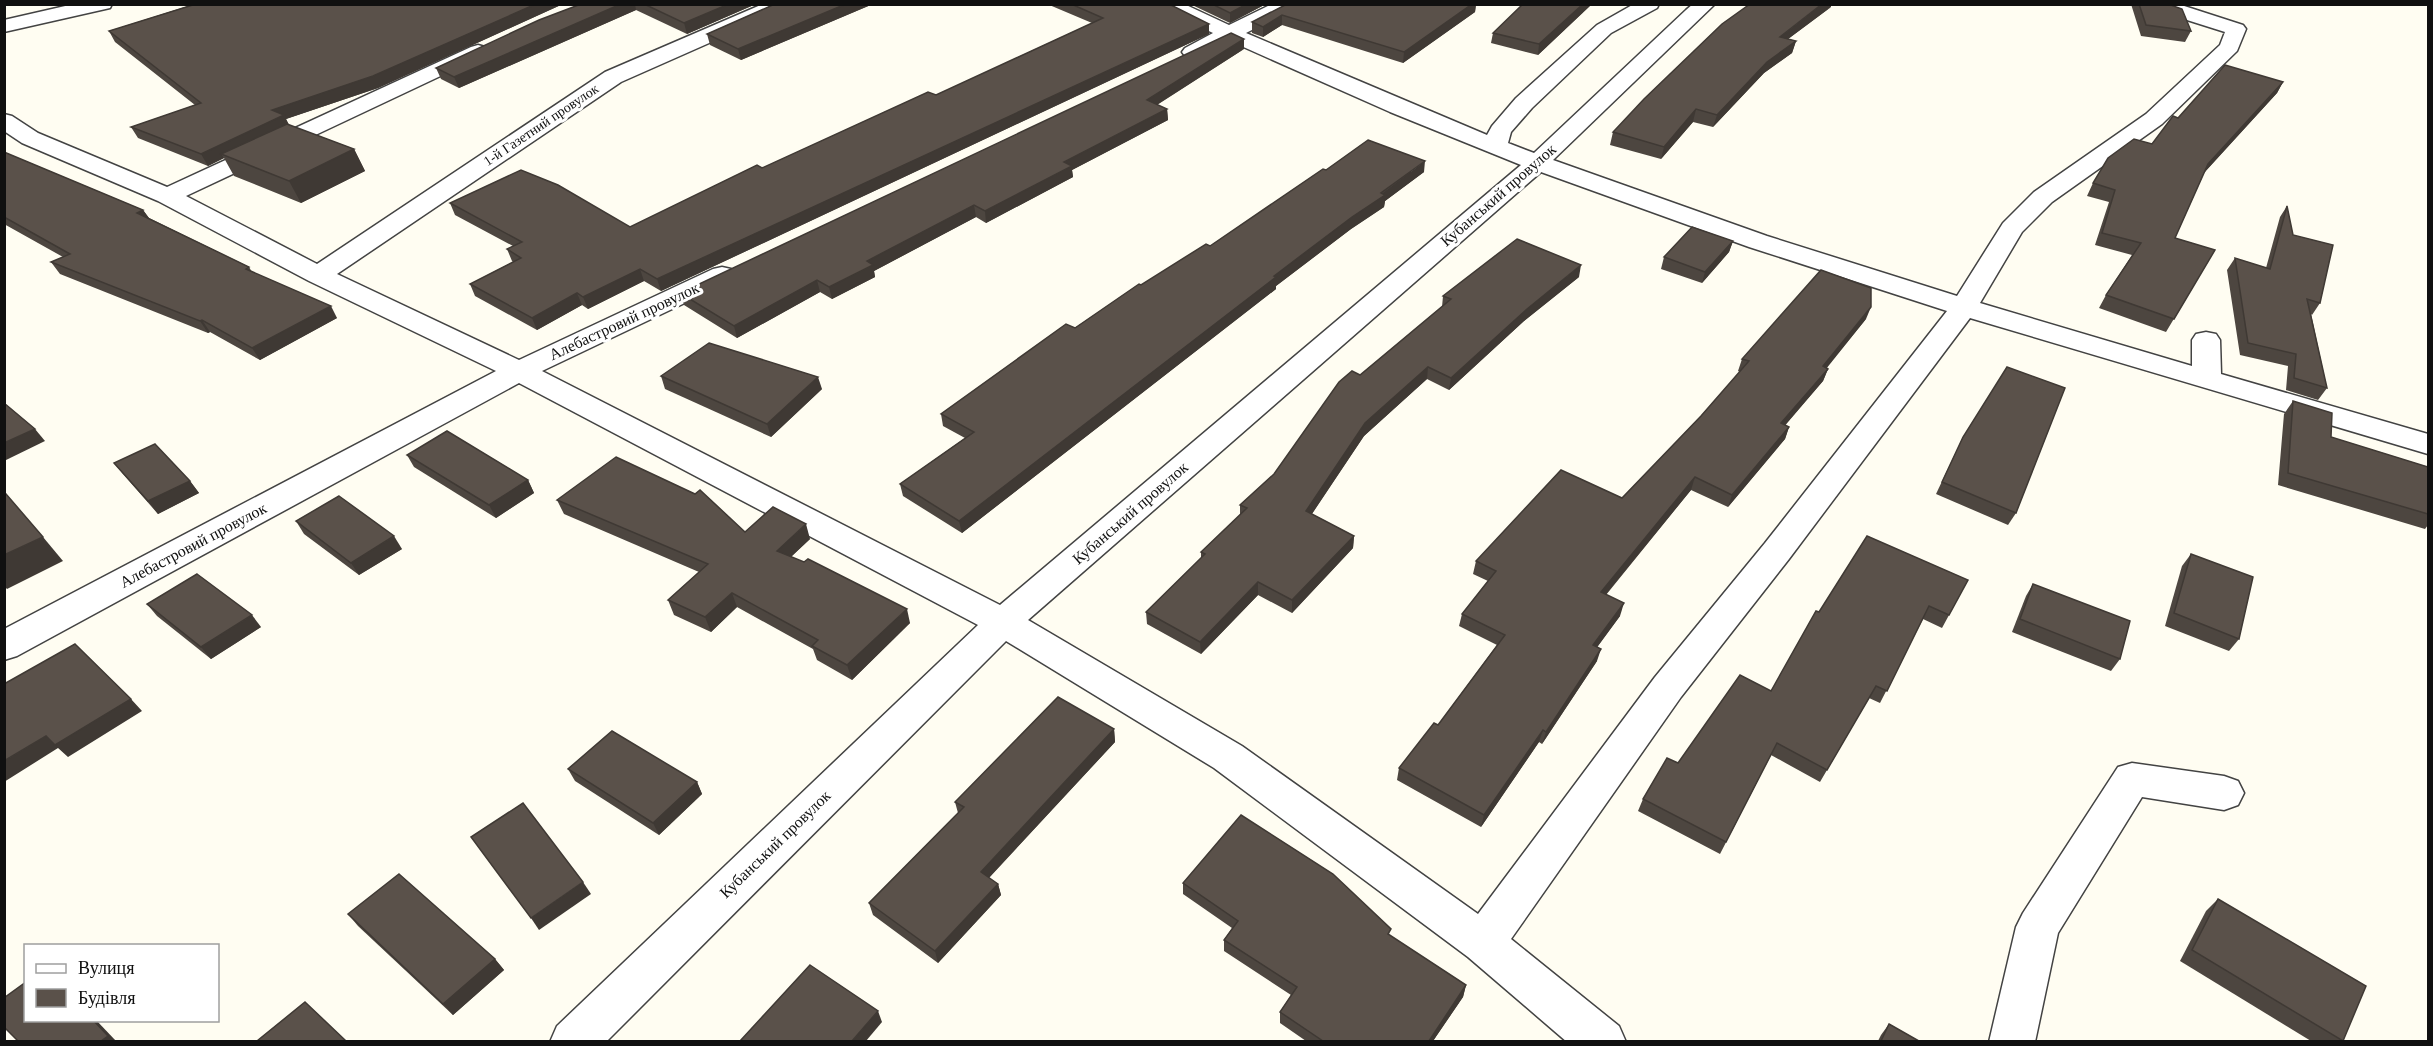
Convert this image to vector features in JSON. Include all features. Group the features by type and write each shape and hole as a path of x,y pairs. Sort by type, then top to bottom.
{"street":[{"path":"4,26 103,4"},
{"name":"1-й Газетний провулок","path":"318,275 613,77 781,4"},
{"path":"1167,4 1230,34 1537,163 1964,308 2428,444"},
{"path":"1166,65 1288,4"},
{"path":"1496,146 1500,131 1524,103 1604,29 1650,4"},
{"name":"Кубанський провулок","path":"576,1040 1003,622 1537,163 1706,4"},
{"path":"1483,943 1668,687 1777,551 1964,308 2012,228 2043,197 2154,119 2230,47 2236,29 2156,4"},
{"path":"167,196 493,45"},
{"path":"4,121 30,138 167,196 318,275 519,371 1003,622 1228,757 1483,943 1603,1041"},
{"name":"Алебастровий провулок","path":"4,646 519,371 745,264"},
{"path":"2206,340 2206,380"},
{"path":"2012,1041 2038,927 2132,779 2224,793"}],"building":[{"path":"196,4 536,4 373,76 272,110 284,115 201,154 131,127 201,103 109,31"},
{"path":"581,4 621,4 454,77 436,68 539,20"},
{"path":"644,4 729,4 684,23"},
{"path":"775,4 846,4 738,49 707,34"},
{"path":"1071,4 1169,4 1209,24 657,279 640,269 583,297 577,293 532,318 470,284 521,258 507,249 522,242 450,203 521,170 558,185 630,227 757,165 762,168 928,92 936,95 1103,18"},
{"path":"1212,4 1247,4 1230,13"},
{"path":"1287,4 1472,4 1404,52 1282,15 1263,27 1252,22"},
{"path":"1523,4 1583,4 1539,44 1493,33"},
{"path":"1750,4 1822,4 1780,37 1796,41 1767,62 1717,115 1696,109 1664,147 1613,132 1722,24"},
{"path":"2139,4 2168,4 2182,9 2191,31 2146,25"},
{"path":"1231,33 1244,39 1147,100 1167,109 1064,162 1072,166 985,211 974,205 867,261 873,265 829,287 817,280 734,326 680,293"},
{"path":"2225,65 2283,82 2208,164 2175,238 2215,250 2174,319 2106,295 2141,243 2102,233 2115,190 2093,183 2108,158 2134,139 2152,144 2173,116 2178,118"},
{"path":"287,124 354,149 289,181 221,154"},
{"path":"1368,140 1425,161 1381,193 1385,195 1274,276 1276,277 959,521 900,484 974,432 941,414 1066,324 1075,328 1139,284 1141,285 1206,244 1210,246"},
{"path":"4,152 143,210 137,213 249,267 246,269 331,306 252,348 202,320 51,262 70,254 4,217"},
{"path":"2287,206 2293,235 2333,245 2320,303 2307,299 2327,388 2294,378 2296,354 2248,343 2235,258 2270,269"},
{"path":"1692,227 1733,241 1705,272 1664,257"},
{"path":"1517,239 1581,265 1527,309 1451,378 1428,367 1365,423 1306,511 1354,536 1292,600 1258,582 1200,642 1146,612 1205,554 1201,552 1247,508 1240,505 1274,474 1339,382 1352,371 1360,375 1451,299 1443,296"},
{"path":"1821,270 1871,288 1871,307 1823,366 1828,369 1781,423 1789,427 1732,495 1695,477 1601,592 1624,603 1593,645 1601,649 1546,732 1543,730 1484,815 1399,768 1434,723 1438,725 1505,635 1462,614 1496,571 1476,561 1561,470 1622,498 1701,416 1749,361 1742,359"},
{"path":"709,343 818,377 767,424 661,376"},
{"path":"2007,367 2065,388 2016,513 1942,482 1963,437"},
{"path":"2293,401 2332,413 2331,437 2428,467 2428,514 2288,473"},
{"path":"4,403 35,429 4,443"},
{"path":"447,431 528,480 489,505 407,455"},
{"path":"155,444 190,481 148,501 114,463"},
{"path":"616,457 695,494 700,490 745,532 773,507 806,524 777,551 804,562 808,559 907,609 847,665 812,646 818,640 732,593 705,617 668,600 708,564 557,500"},
{"path":"6,494 43,537 4,555 4,495"},
{"path":"339,496 394,536 351,563 296,521"},
{"path":"1867,536 1968,580 1949,615 1929,606 1887,691 1876,686 1827,770 1777,743 1726,842 1643,799 1667,758 1678,763 1740,675 1771,691 1816,611 1819,612"},
{"path":"2191,554 2253,577 2239,639 2174,613"},
{"path":"197,574 252,615 201,647 147,604"},
{"path":"2033,584 2130,621 2120,659 2020,619"},
{"path":"75,644 131,699 55,745 46,736 4,761 4,684"},
{"path":"1058,697 1114,729 981,872 998,884 935,951 869,903 964,807 955,802"},
{"path":"612,731 697,782 653,823 568,769"},
{"path":"523,803 583,882 531,918 471,837"},
{"path":"1241,815 1333,874 1391,929 1388,934 1466,985 1429,1041 1323,1041 1280,1012 1297,987 1224,940 1238,921 1183,883"},
{"path":"399,874 495,959 443,1004 348,914"},
{"path":"2218,899 2366,986 2343,1041 2192,950"},
{"path":"810,965 878,1011 852,1041 740,1041"},
{"path":"24,983 24,1022 95,1022 108,1036 101,1041 18,1041 4,1027 4,998"},
{"path":"305,1002 346,1041 257,1041"},
{"path":"1889,1024 1919,1041 1881,1041"}]}
